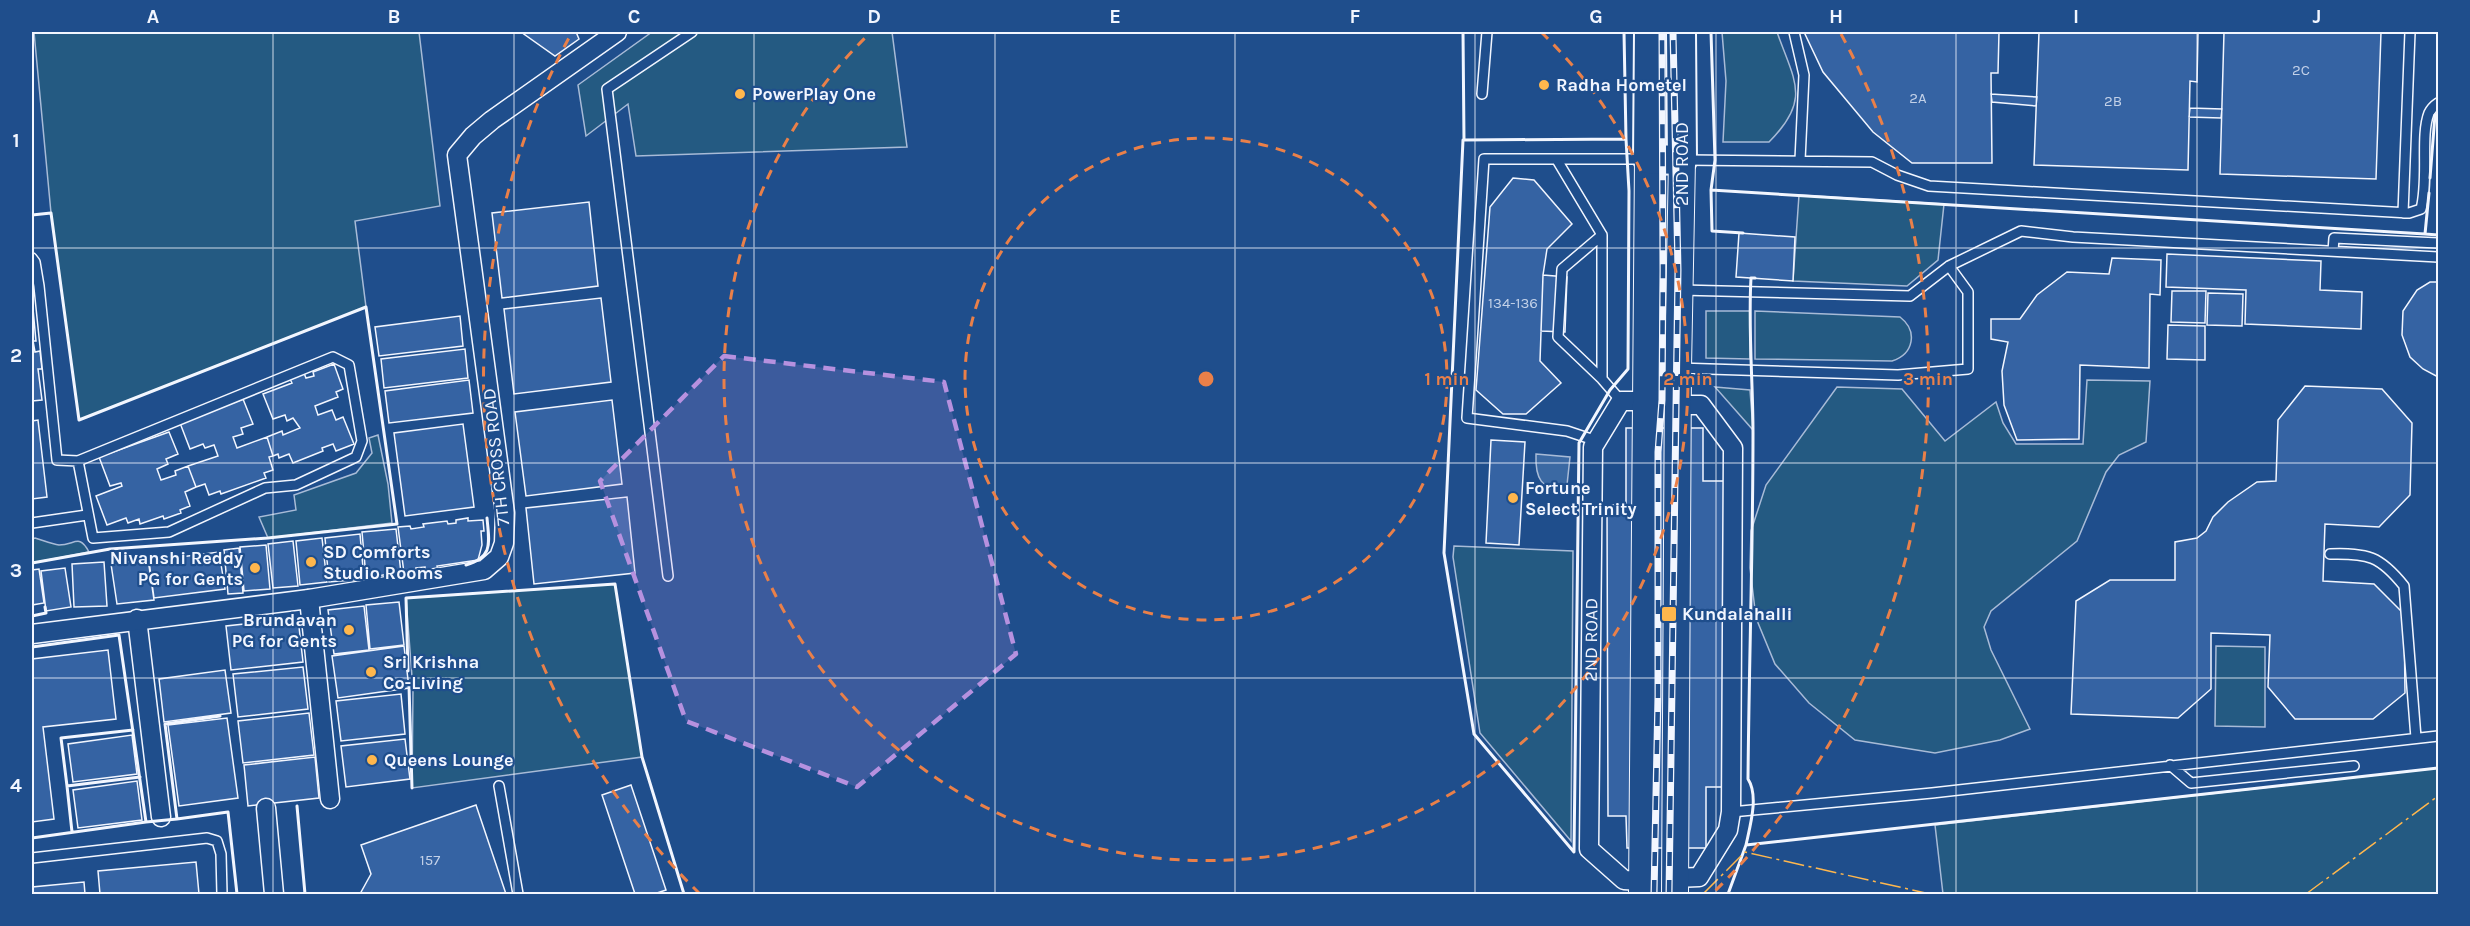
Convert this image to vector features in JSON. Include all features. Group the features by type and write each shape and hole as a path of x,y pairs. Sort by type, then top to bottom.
{"main road":[{"name":"2ND ROAD","path":"1642,888 1649,32"},
{"name":"2ND ROAD","path":"1675,886 1678,369 1682,160 1681,32"},
{"path":"1648,159 1682,160"}],"street":[{"name":"7TH CROSS ROAD","path":"32,634 309,599 484,570 499,557 504,543 505,513 457,155 485,125 592,38 617,32"},
{"path":"1621,401 1647,400"},
{"name":"2ND ROAD","path":"1621,401 1593,447 1589,849 1624,880 1642,888"},
{"name":"2ND ROAD","path":"1675,886 1699,877 1728,830 1731,812 1733,448 1701,405 1678,405"},
{"path":"309,599 330,799"},
{"path":"138,619 160,817"},
{"path":"266,808 273,894"}],"lane":[{"path":"668,576 607,89 692,32"},
{"path":"1482,94 1487,32"},
{"path":"1794,32 1804,74 1800,160"},
{"path":"2403,213 2410,32"},
{"path":"1682,160 1872,162 1898,176 1929,186 2403,213 2421,209 2425,192 2426,132 2429,112 2439,102"},
{"path":"1597,441 1567,431 1467,418 1484,159 1648,159"},
{"path":"1557,160 1602,235 1602,379"},
{"path":"1681,290 1910,296 1949,266 2021,231 2073,237 2439,257"},
{"path":"1602,235 1562,269 1558,337 1602,379 1621,401"},
{"path":"2333,251 2334,238 2439,243"},
{"path":"32,258 35,262 39,286 57,460 78,461 333,357 349,365 362,441 356,457 296,485 265,488 169,532 93,538 78,461"},
{"path":"1678,369 1898,375 1968,369 1968,292 1949,266"},
{"path":"32,523 87,515"},
{"path":"2330,554 2360,553 2388,566 2404,586 2416,738"},
{"path":"1731,812 1932,793 2439,736"},
{"path":"2170,765 2191,783 2354,765"},
{"path":"499,786 518,894"},
{"path":"32,858 207,838 217,841 221,854 222,894"}],"highlighted area":[{"path":"724,356 944,382 1016,654 857,787 686,721 600,481"}],"shaded area":[{"path":"34,32 419,32 440,206 355,221 366,307 79,420 51,213"},
{"name":"PowerPlay One","path":"652,32 892,32 907,147 636,156 628,104 586,136 578,85"},
{"path":"1722,32 1777,32 1796,89 1791,114 1769,142 1723,142 1726,81"},
{"path":"1799,195 1944,204 1938,260 1907,286 1793,281"},
{"path":"1706,311 1750,311 1750,359 1706,358"},
{"path":"1755,311 1900,317 1909,329 1911,342 1905,353 1892,361 1755,359"},
{"path":"2087,380 2150,381 2146,442 2119,455 2106,472 2077,541 1991,611 1984,627 1991,650 2030,729 2000,740 1935,753 1855,740 1809,703 1775,664 1756,618 1750,568 1751,531 1766,485 1837,387 1902,389 1945,441 1996,402 2003,423 2016,444 2083,444"},
{"path":"1715,387 1750,390 1753,430"},
{"path":"378,435 388,484 392,523 268,538 259,517 296,510 294,495 356,473 372,453 369,438"},
{"path":"1536,454 1570,457 1566,494 1551,489 1541,481 1538,476"},
{"path":"32,539 59,545 79,541 89,552 32,563"},
{"path":"1454,546 1573,551 1571,841 1480,733 1453,557"},
{"path":"615,584 642,757 412,788 413,690 406,598"},
{"path":"2216,646 2265,647 2265,727 2215,726"},
{"path":"2438,768 2438,894 1943,894 1935,825"}],"building":[{"path":"521,32 576,32 579,39 555,56"},
{"path":"1804,32 1999,32 1998,73 1991,73 1992,163 1912,163 1873,132 1823,72"},
{"path":"2039,32 2198,32 2197,82 2190,81 2188,170 2034,165"},
{"path":"2224,32 2381,32 2376,179 2220,174"},
{"path":"1991,94 2037,97 2036,106 1992,102"},
{"path":"2190,108 2222,109 2221,118 2189,117"},
{"path":"1513,178 1534,180 1572,224 1547,249 1543,275 1540,361 1561,383 1526,414 1503,414 1476,390 1490,207"},
{"path":"589,202 598,286 502,298 492,213"},
{"path":"1739,233 1795,237 1793,281 1736,277"},
{"path":"2167,254 2321,261 2320,290 2362,292 2361,329 2245,324 2246,290 2166,287"},
{"path":"2112,258 2161,260 2160,295 2150,294 2149,368 2080,365 2079,439 2017,440 2004,405 2002,371 2008,342 1991,339 1991,319 2020,319 2037,295 2067,272 2109,274"},
{"path":"1543,275 1567,277 1565,332 1541,331"},
{"path":"2430,282 2438,282 2438,377 2423,369 2410,357 2402,335 2403,311 2417,290"},
{"path":"2172,291 2206,291 2205,323 2171,322"},
{"path":"2208,293 2243,294 2242,326 2207,325"},
{"path":"32,298 36,341 33,341 35,352 40,351 42,369 38,369 42,400 32,401"},
{"path":"601,298 611,382 514,394 504,309"},
{"path":"460,316 463,346 379,356 375,327"},
{"path":"2168,325 2205,326 2205,360 2167,359"},
{"path":"465,349 468,378 384,388 381,359"},
{"path":"334,364 343,389 336,392 338,397 315,406 318,415 332,410 336,420 343,417 354,444 336,451 333,444 322,448 323,451 293,463 289,454 279,458 278,454 273,456 267,437 282,431 283,435 300,428 293,418 287,421 285,415 273,419 263,394 292,383 290,379 304,373 306,378 314,376 313,372"},
{"path":"469,380 473,413 389,423 385,391"},
{"path":"2305,386 2382,389 2412,423 2410,495 2379,527 2325,524 2323,581 2374,584 2404,614 2405,693 2373,719 2295,719 2268,687 2270,635 2211,633 2211,689 2178,718 2071,714 2076,601 2110,580 2175,580 2175,542 2197,538 2206,531 2213,517 2228,502 2257,482 2276,481 2278,420"},
{"path":"243,399 253,424 241,428 243,434 233,437 237,448 267,437 273,456 269,457 273,470 264,473 266,478 221,494 220,491 209,495 205,484 196,487 188,466 218,456 214,445 205,448 203,444 190,449 180,423"},
{"path":"612,400 622,484 526,496 515,412"},
{"path":"38,420 47,497 32,499 32,421"},
{"path":"463,424 474,507 405,516 394,433"},
{"path":"1626,428 1703,428 1703,481 1724,481 1724,787 1706,787 1706,848 1627,848 1626,816 1608,816 1607,505 1626,505"},
{"path":"169,432 178,454 166,459 168,464 157,469 161,480 176,475 175,471 188,466 196,487 185,492 190,506 180,510 181,513 164,519 163,516 140,524 139,519 128,523 126,518 107,525 96,496 122,486 121,483 110,486 99,457"},
{"path":"1491,440 1525,442 1519,545 1486,543"},
{"path":"627,497 635,573 534,584 526,508"},
{"path":"468,518 468,521 483,520 484,531 481,531 482,545 478,560 437,566 438,569 425,571 425,567 416,568 417,572 404,573 398,527 410,526 411,529 424,527 423,524 447,521 448,524 456,523 456,520"},
{"path":"396,529 401,573 366,577 362,532"},
{"path":"360,534 364,579 329,582 325,538"},
{"name":"SD Comforts Studio Rooms","path":"322,538 327,582 300,585 296,541"},
{"path":"293,541 298,586 273,588 268,544"},
{"name":"Nivanshi Reddy PG for Gents","path":"266,545 270,589 244,591 240,547"},
{"path":"239,548 243,593 228,594 224,550"},
{"path":"219,552 225,589 154,598 149,561"},
{"path":"148,559 154,600 117,604 111,564"},
{"path":"104,562 107,606 74,607 72,564"},
{"path":"65,568 71,607 46,611 41,571"},
{"path":"39,569 44,603 32,605 32,570"},
{"path":"399,602 404,645 370,649 366,605"},
{"name":"Brundavan PG for Gents","path":"364,606 369,650 334,654 328,610"},
{"path":"298,618 303,662 231,670 226,626"},
{"name":"Sri Krishna Co-Living","path":"404,646 409,688 338,698 332,656"},
{"path":"108,650 116,719 43,727 54,819 32,822 32,659"},
{"path":"303,667 308,709 238,717 233,674"},
{"path":"225,670 231,713 164,722 159,679"},
{"path":"401,694 405,734 341,741 336,701"},
{"path":"309,713 314,755 243,763 238,721"},
{"path":"227,718 238,798 179,806 168,725"},
{"path":"132,735 137,774 73,782 68,744"},
{"path":"405,739 410,779 346,787 341,746"},
{"path":"315,757 319,798 248,806 244,765"},
{"path":"137,781 142,820 78,828 73,790"},
{"path":"631,785 666,890 654,894 635,894 602,795"},
{"path":"476,805 506,894 360,894 371,874 361,845"},
{"path":"196,862 199,894 100,894 98,871"},
{"path":"84,882 85,894 32,894 32,887"}],"railway":[{"path":"1654,894 1658,696 1658,452 1662,400 1662,32"},
{"path":"1669,894 1678,270 1673,32"}],"wall":[{"path":"1463,32 1464,140"},
{"path":"1624,32 1626,139"},
{"path":"1711,32 1715,160 1711,190 2425,234 2429,193"},
{"path":"2430,178 2435,115 2438,115"},
{"path":"1626,139 1629,191 1628,369 1610,390 1579,443 1574,852 1474,734 1444,553 1463,140 1626,139"},
{"path":"1711,190 1712,231 1743,233"},
{"path":"32,215 51,213 79,420 366,307 397,524 268,538 110,549 32,563"},
{"path":"2425,234 2438,235"},
{"path":"1746,845 1753,802 1748,779 1753,476 1750,297 1751,278 1755,278"},
{"path":"466,565 481,558 488,548 487,518"},
{"path":"408,671 406,598 615,584 642,757 684,894"},
{"path":"32,616 46,613 45,607"},
{"path":"32,647 119,635 146,822 177,819 165,724 220,716"},
{"path":"409,686 412,788"},
{"path":"67,786 61,738 133,730"},
{"path":"1728,894 1746,845 2438,768"},
{"path":"72,832 67,786 140,777"},
{"path":"297,806 305,894"},
{"path":"177,819 228,812 237,894"},
{"path":"32,838 146,822"}],"power":[{"path":"2306,894 2438,796"},
{"path":"1703,894 1745,852 1930,894"}],"place":[{"name":"Radha Hometel","path":"1544,85"},
{"name":"PowerPlay One","path":"740,94"},
{"name":"Fortune Select Trinity","path":"1513,498"},
{"name":"SD Comforts Studio Rooms","path":"311,562"},
{"name":"Nivanshi Reddy PG for Gents","path":"255,568"},
{"name":"Kundalahalli","path":"1669,614"},
{"name":"Brundavan PG for Gents","path":"349,630"},
{"name":"Sri Krishna Co-Living","path":"371,672"},
{"name":"Queens Lounge","path":"372,760"}]}
